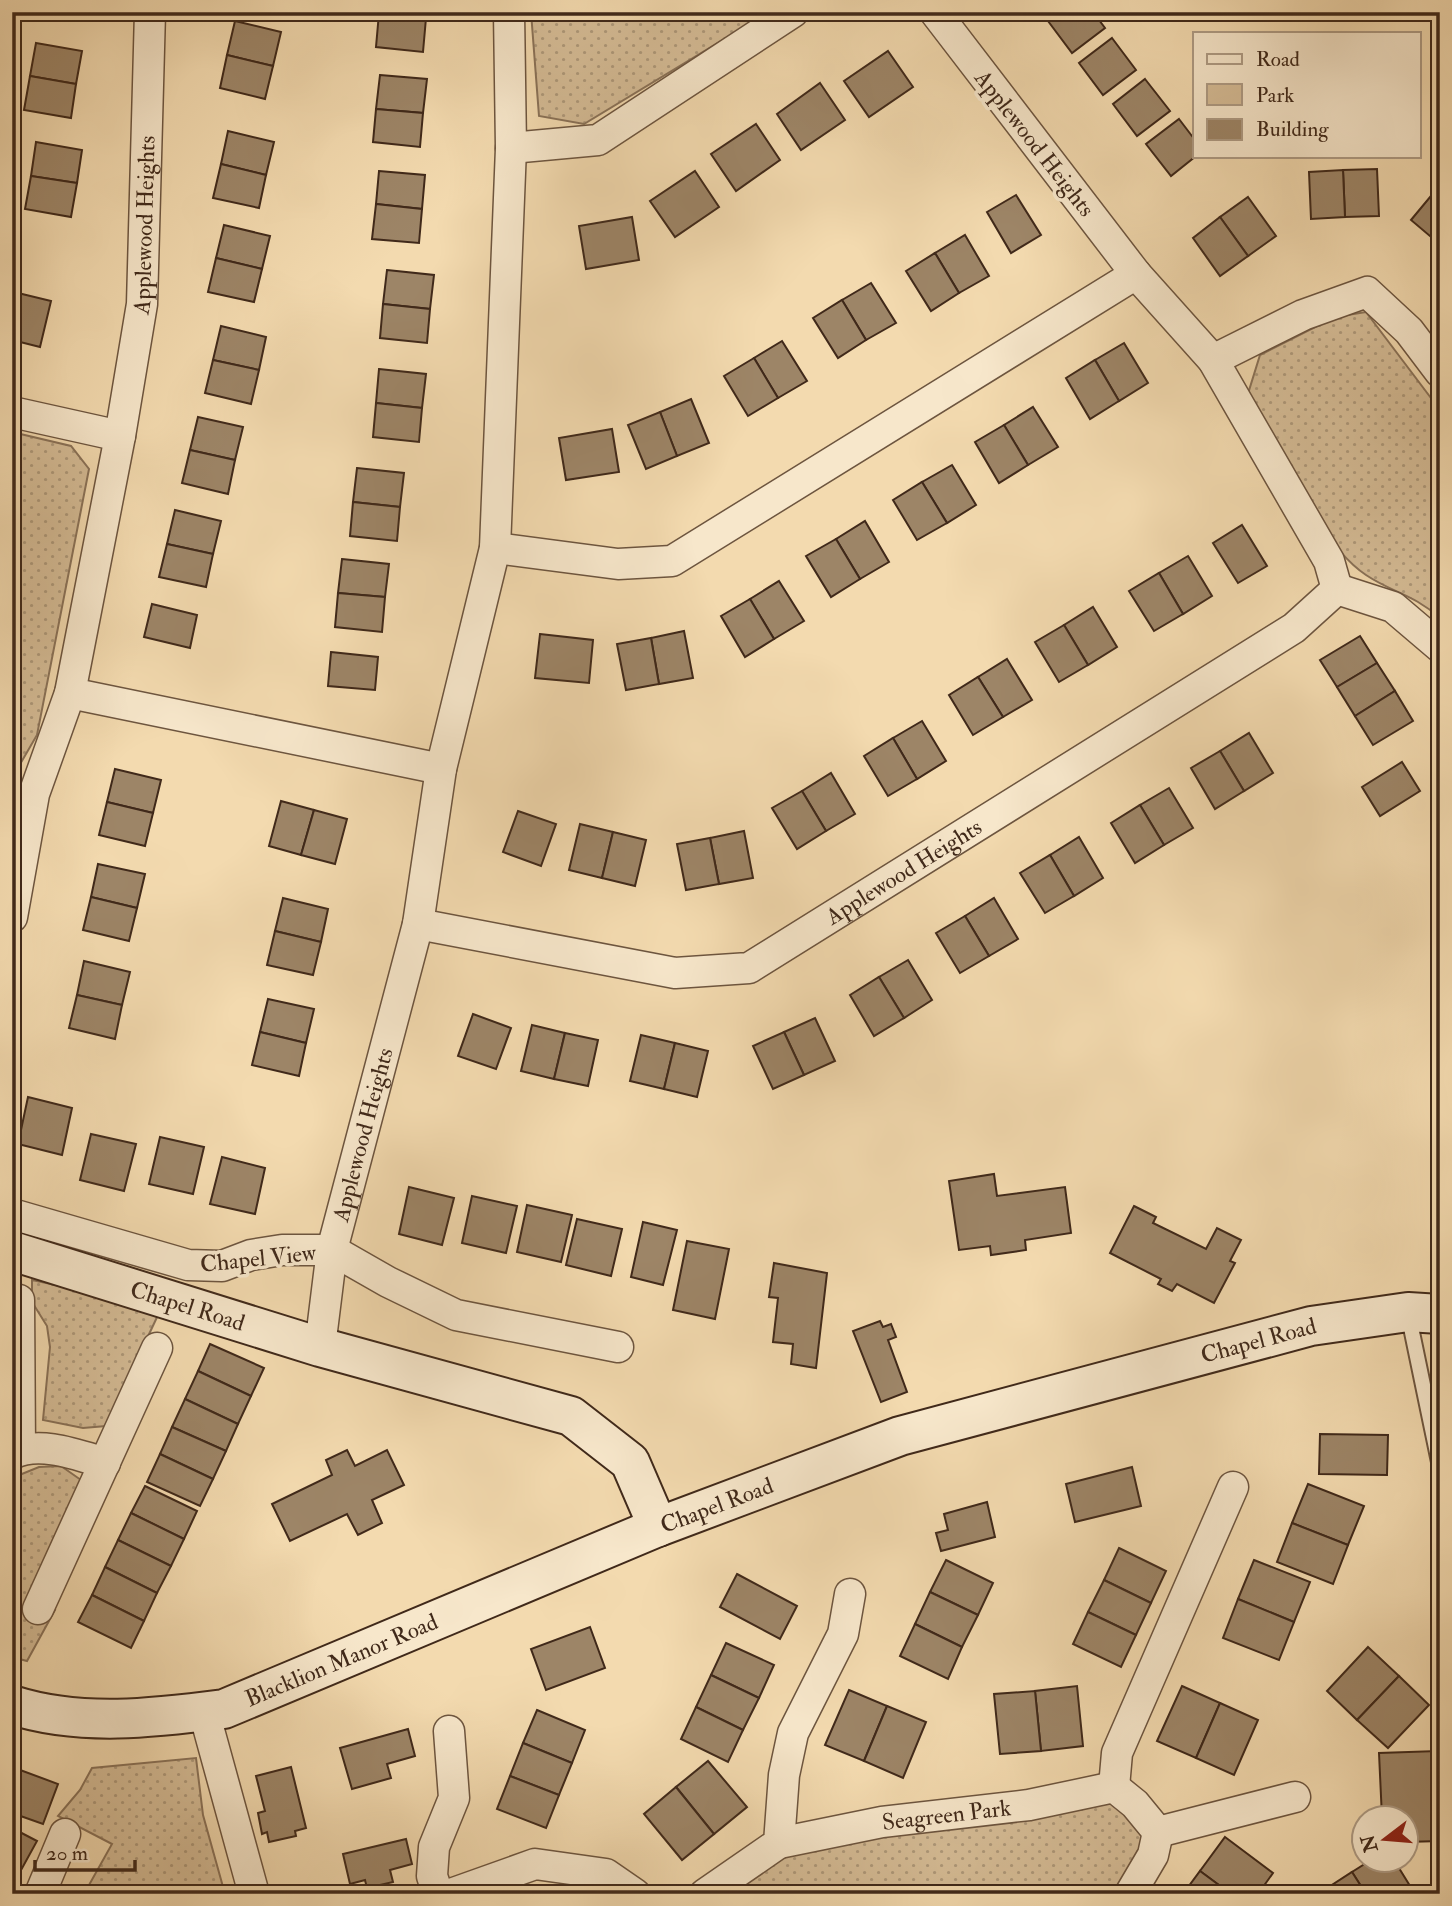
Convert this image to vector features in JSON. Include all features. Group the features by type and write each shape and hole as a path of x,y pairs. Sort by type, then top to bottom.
{"street":[{"name":"Applewood Heights","path":"12,917 23,791 70,693 120,436 142,304 150,12"},
{"name":"Applewood Heights","path":"320,1346 332,1250 418,924 441,769 495,548 512,148 509,12"},
{"path":"512,148 598,140 793,12"},
{"name":"Applewood Heights","path":"418,924 675,973 749,968 1294,628 1337,589 1329,561 1213,359 1136,274 935,12"},
{"path":"495,548 618,564 672,561 1136,274"},
{"path":"1213,359 1303,315 1367,292 1409,331 1440,372"},
{"path":"12,412 120,436"},
{"path":"1337,589 1393,607 1440,647"},
{"path":"70,693 441,769"},
{"name":"Chapel View","path":"12,1214 188,1265 222,1266 251,1255 282,1250 332,1250 388,1282 456,1315 618,1347"},
{"name":"Chapel Road","path":"12,1251 320,1346 571,1416 629,1461 658,1527 900,1436 1311,1326 1424,1313"},
{"path":"19,1300 16,1452 61,1450 105,1463"},
{"path":"38,1609 157,1348"},
{"path":"1158,1832 1135,1804 1114,1787 1117,1753 1233,1487"},
{"name":"Blacklion Manor Road","path":"12,1705 100,1720 156,1718 224,1709 658,1527"},
{"path":"779,1843 784,1775 793,1733 843,1634 849,1594"},
{"path":"204,1712 254,1894"},
{"path":"438,1894 432,1876 434,1847 454,1798 449,1731"},
{"name":"Seagreen Park","path":"705,1894 779,1843 882,1822 1028,1805 1114,1787"},
{"path":"1158,1832 1294,1797"},
{"path":"1130,1894 1153,1854 1158,1832"},
{"path":"40,1894 65,1834"},
{"path":"451,1894 535,1864 606,1874 635,1894"}],"lane":[{"path":"1424,1313 1440,1467"}],"green space":[{"path":"531,12 769,12 584,124 539,116"},
{"path":"1366,312 1440,410 1440,618 1421,604 1366,575 1332,542 1300,494 1247,397 1260,355 1335,317"},
{"path":"12,432 71,446 89,469 37,735 19,766 12,767"},
{"path":"32,1280 75,1289 158,1315 106,1426 83,1428 43,1420 50,1347 47,1326 32,1302"},
{"path":"61,1466 81,1480 30,1599 55,1610 27,1661 12,1657 12,1478 39,1467"},
{"path":"196,1758 203,1815 225,1894 84,1894 112,1844 58,1816 80,1790 92,1768"},
{"path":"1116,1800 1147,1839 1116,1894 732,1894 777,1858 862,1840"}],"building":[{"path":"379,12 427,12 426,18"},
{"path":"1060,12 1093,12 1105,28 1072,53 1048,21"},
{"path":"379,13 426,18 423,52 376,47"},
{"path":"235,21 281,32 273,66 227,55"},
{"path":"1112,38 1136,70 1103,95 1079,63"},
{"path":"36,43 82,51 76,84 30,76"},
{"path":"888,51 913,87 869,117 844,81"},
{"path":"227,55 273,66 265,99 220,88"},
{"path":"380,75 427,79 423,113 376,109"},
{"path":"30,76 76,84 71,118 24,110"},
{"path":"1145,79 1170,111 1137,136 1113,104"},
{"path":"820,83 845,120 801,150 777,114"},
{"path":"376,109 423,113 420,147 373,142"},
{"path":"1179,119 1193,137 1194,158 1171,176 1146,144"},
{"path":"756,124 780,160 736,191 711,154"},
{"path":"228,131 274,142 266,175 221,164"},
{"path":"36,142 82,150 77,183 31,176"},
{"path":"221,164 266,175 259,208 213,198"},
{"path":"1377,169 1379,216 1345,217 1343,170"},
{"path":"1343,170 1345,217 1311,219 1309,172"},
{"path":"379,171 425,175 422,209 376,204"},
{"path":"695,171 719,207 675,237 650,201"},
{"path":"31,176 77,183 71,217 25,209"},
{"path":"1440,185 1440,239 1437,242 1411,220"},
{"path":"1016,195 1041,235 1011,253 987,212"},
{"path":"1248,197 1276,236 1248,256 1220,217"},
{"path":"376,204 422,209 419,243 372,239"},
{"path":"632,217 639,260 586,269 579,226"},
{"path":"1220,217 1248,256 1220,276 1193,238"},
{"path":"224,225 270,236 262,269 216,258"},
{"path":"965,235 989,276 959,293 935,253"},
{"path":"935,253 959,293 931,311 906,271"},
{"path":"216,258 262,269 254,302 208,292"},
{"path":"387,270 434,275 430,309 383,304"},
{"path":"871,283 896,323 866,340 842,300"},
{"path":"18,293 51,301 40,347 12,340 12,316"},
{"path":"842,300 866,340 838,358 813,318"},
{"path":"383,304 430,309 427,343 380,338"},
{"path":"221,326 266,337 259,370 213,360"},
{"path":"782,341 807,381 778,398 754,358"},
{"path":"1124,343 1148,383 1119,401 1095,360"},
{"path":"754,358 778,398 748,416 724,376"},
{"path":"213,360 259,370 251,404 205,393"},
{"path":"1095,360 1119,401 1090,419 1066,378"},
{"path":"379,369 426,374 422,408 376,403"},
{"path":"691,399 709,443 677,456 660,412"},
{"path":"376,403 422,408 419,442 373,437"},
{"path":"1033,407 1058,447 1028,465 1004,425"},
{"path":"660,412 677,456 646,469 628,425"},
{"path":"198,417 243,427 235,460 190,450"},
{"path":"1004,425 1028,465 999,483 975,442"},
{"path":"612,429 619,472 566,480 559,438"},
{"path":"190,450 235,460 228,494 182,483"},
{"path":"952,465 976,505 947,523 922,482"},
{"path":"357,468 404,473 400,507 353,502"},
{"path":"922,482 947,523 917,540 893,500"},
{"path":"353,502 400,507 397,541 350,536"},
{"path":"175,510 221,521 213,554 167,544"},
{"path":"865,521 889,562 860,579 836,539"},
{"path":"1242,525 1267,566 1238,583 1213,543"},
{"path":"836,539 860,579 831,597 806,556"},
{"path":"167,544 213,554 206,587 159,577"},
{"path":"1188,556 1212,596 1183,614 1159,573"},
{"path":"342,559 389,564 385,597 338,593"},
{"path":"1159,573 1183,614 1154,631 1129,591"},
{"path":"779,581 804,621 774,639 750,599"},
{"path":"338,593 385,597 382,632 335,627"},
{"path":"750,599 774,639 745,657 721,616"},
{"path":"152,604 197,615 190,648 144,637"},
{"path":"1093,607 1117,647 1088,665 1064,625"},
{"path":"1064,625 1088,665 1059,682 1035,642"},
{"path":"684,631 693,678 659,684 651,638"},
{"path":"540,634 593,640 589,683 535,678"},
{"path":"1360,636 1377,663 1337,687 1320,660"},
{"path":"651,638 659,684 626,690 617,644"},
{"path":"331,652 378,657 375,690 328,686"},
{"path":"1007,659 1032,700 1003,717 978,677"},
{"path":"1377,663 1395,691 1355,716 1337,687"},
{"path":"978,677 1003,717 973,735 949,695"},
{"path":"1395,691 1413,721 1373,745 1355,716"},
{"path":"922,721 946,761 917,779 893,738"},
{"path":"1249,733 1273,773 1244,791 1220,751"},
{"path":"893,738 917,779 888,796 864,756"},
{"path":"1220,751 1244,791 1215,809 1191,768"},
{"path":"1402,762 1420,791 1380,816 1362,787"},
{"path":"115,769 161,780 153,813 107,802"},
{"path":"831,773 855,814 826,831 802,791"},
{"path":"1169,788 1193,828 1164,845 1140,805"},
{"path":"802,791 826,831 797,849 772,808"},
{"path":"281,801 314,810 301,855 269,846"},
{"path":"107,802 153,813 145,846 99,835"},
{"path":"1140,805 1164,845 1135,863 1111,823"},
{"path":"314,810 347,819 335,864 301,855"},
{"path":"518,811 556,824 541,866 503,852"},
{"path":"580,824 613,832 602,878 569,870"},
{"path":"744,831 753,878 719,884 710,838"},
{"path":"613,832 646,840 635,886 602,878"},
{"path":"1079,837 1103,878 1074,896 1050,855"},
{"path":"710,838 719,884 686,890 677,844"},
{"path":"1050,855 1074,896 1045,913 1020,873"},
{"path":"98,864 145,874 137,908 91,897"},
{"path":"91,897 137,908 129,941 83,930"},
{"path":"283,898 328,909 321,942 275,931"},
{"path":"994,898 1018,939 989,956 965,916"},
{"path":"965,916 989,956 960,973 936,933"},
{"path":"275,931 321,942 313,975 267,965"},
{"path":"908,960 932,1000 904,1018 879,977"},
{"path":"84,961 130,972 122,1005 77,995"},
{"path":"879,977 904,1018 874,1036 850,995"},
{"path":"77,995 122,1005 115,1039 69,1028"},
{"path":"268,999 314,1009 306,1043 260,1032"},
{"path":"473,1014 511,1028 496,1069 458,1056"},
{"path":"815,1018 835,1061 804,1075 784,1032"},
{"path":"532,1025 565,1033 554,1079 521,1071"},
{"path":"260,1032 306,1043 299,1076 252,1065"},
{"path":"784,1032 804,1075 773,1089 753,1046"},
{"path":"565,1033 598,1040 588,1086 554,1079"},
{"path":"641,1035 675,1043 664,1089 630,1081"},
{"path":"675,1043 708,1051 697,1097 664,1089"},
{"path":"28,1097 72,1108 62,1155 18,1144"},
{"path":"91,1134 136,1144 124,1191 80,1180"},
{"path":"160,1137 204,1147 193,1194 149,1184"},
{"path":"222,1157 265,1168 255,1214 210,1204"},
{"path":"994,1174 997,1196 1065,1187 1071,1233 1025,1240 1026,1250 991,1255 990,1246 959,1250 949,1181"},
{"path":"409,1187 454,1198 442,1245 399,1234"},
{"path":"472,1196 517,1206 506,1253 462,1243"},
{"path":"527,1205 572,1215 561,1262 517,1252"},
{"path":"1134,1206 1156,1217 1153,1223 1206,1249 1217,1228 1241,1240 1230,1261 1235,1263 1214,1303 1177,1284 1172,1291 1158,1284 1161,1279 1110,1253"},
{"path":"577,1219 622,1229 611,1276 566,1265"},
{"path":"643,1222 677,1230 663,1285 631,1277"},
{"path":"687,1241 729,1249 715,1319 673,1310"},
{"path":"774,1263 827,1273 816,1368 791,1364 793,1344 773,1342 778,1298 769,1297"},
{"path":"880,1321 883,1327 891,1324 896,1337 888,1340 907,1392 881,1402 853,1331"},
{"path":"210,1344 264,1368 251,1396 198,1371"},
{"path":"198,1371 251,1396 238,1424 185,1399"},
{"path":"185,1399 238,1424 226,1451 172,1427"},
{"path":"172,1427 226,1451 213,1479 160,1454"},
{"path":"1320,1434 1388,1435 1387,1475 1319,1474"},
{"path":"347,1450 355,1466 387,1450 404,1485 372,1500 382,1523 358,1535 347,1514 290,1541 272,1504 332,1475 326,1460"},
{"path":"160,1454 213,1479 200,1506 147,1482"},
{"path":"1132,1467 1141,1506 1075,1522 1066,1484"},
{"path":"1308,1484 1364,1506 1348,1545 1292,1523"},
{"path":"145,1486 197,1511 184,1539 131,1513"},
{"path":"987,1502 995,1537 941,1551 936,1533 948,1530 944,1514"},
{"path":"131,1513 184,1539 171,1566 118,1540"},
{"path":"1292,1523 1348,1545 1333,1584 1277,1562"},
{"path":"118,1540 171,1566 157,1593 105,1567"},
{"path":"1119,1548 1166,1571 1151,1603 1104,1580"},
{"path":"946,1560 993,1583 978,1615 930,1592"},
{"path":"1254,1560 1310,1582 1294,1622 1238,1599"},
{"path":"105,1567 157,1593 144,1621 92,1595"},
{"path":"737,1574 797,1606 780,1639 720,1607"},
{"path":"1104,1580 1151,1603 1136,1635 1088,1612"},
{"path":"930,1592 978,1615 962,1647 915,1624"},
{"path":"92,1595 144,1621 131,1648 78,1622"},
{"path":"1238,1599 1294,1622 1279,1660 1223,1638"},
{"path":"1088,1612 1136,1635 1121,1667 1073,1644"},
{"path":"915,1624 962,1647 948,1679 900,1656"},
{"path":"590,1627 605,1668 546,1690 531,1649"},
{"path":"726,1643 774,1665 759,1698 711,1675"},
{"path":"1368,1647 1399,1676 1357,1720 1327,1691"},
{"path":"711,1675 759,1698 743,1730 696,1707"},
{"path":"1399,1676 1429,1705 1388,1748 1357,1720"},
{"path":"1077,1686 1083,1746 1041,1751 1035,1691"},
{"path":"1182,1686 1220,1703 1196,1758 1157,1741"},
{"path":"849,1690 887,1706 864,1761 825,1745"},
{"path":"1035,1691 1041,1751 1000,1754 994,1694"},
{"path":"1220,1703 1258,1720 1234,1775 1196,1758"},
{"path":"887,1706 926,1722 903,1778 864,1761"},
{"path":"696,1707 743,1730 728,1762 681,1739"},
{"path":"537,1710 585,1730 572,1763 523,1743"},
{"path":"408,1729 415,1756 387,1764 391,1778 352,1789 340,1748"},
{"path":"523,1743 572,1763 559,1795 510,1776"},
{"path":"1438,1751 1440,1841 1420,1842 1420,1804 1381,1804 1379,1753"},
{"path":"708,1761 747,1807 714,1834 676,1787"},
{"path":"12,1767 58,1784 43,1824 12,1813"},
{"path":"291,1767 306,1828 295,1831 296,1836 269,1842 267,1832 262,1834 258,1813 265,1811 256,1776"},
{"path":"510,1776 559,1795 546,1828 497,1809"},
{"path":"676,1787 714,1834 682,1860 644,1814"},
{"path":"12,1828 37,1841 20,1872 12,1868"},
{"path":"1225,1837 1273,1873 1258,1894 1231,1894 1200,1871"},
{"path":"406,1839 412,1864 390,1870 393,1882 367,1888 365,1880 350,1884 343,1854"},
{"path":"1200,1871 1231,1894 1183,1894"},
{"path":"1350,1873 1353,1874 1366,1894 1318,1894"},
{"path":"1353,1874 1403,1874 1415,1894 1366,1894"}]}
